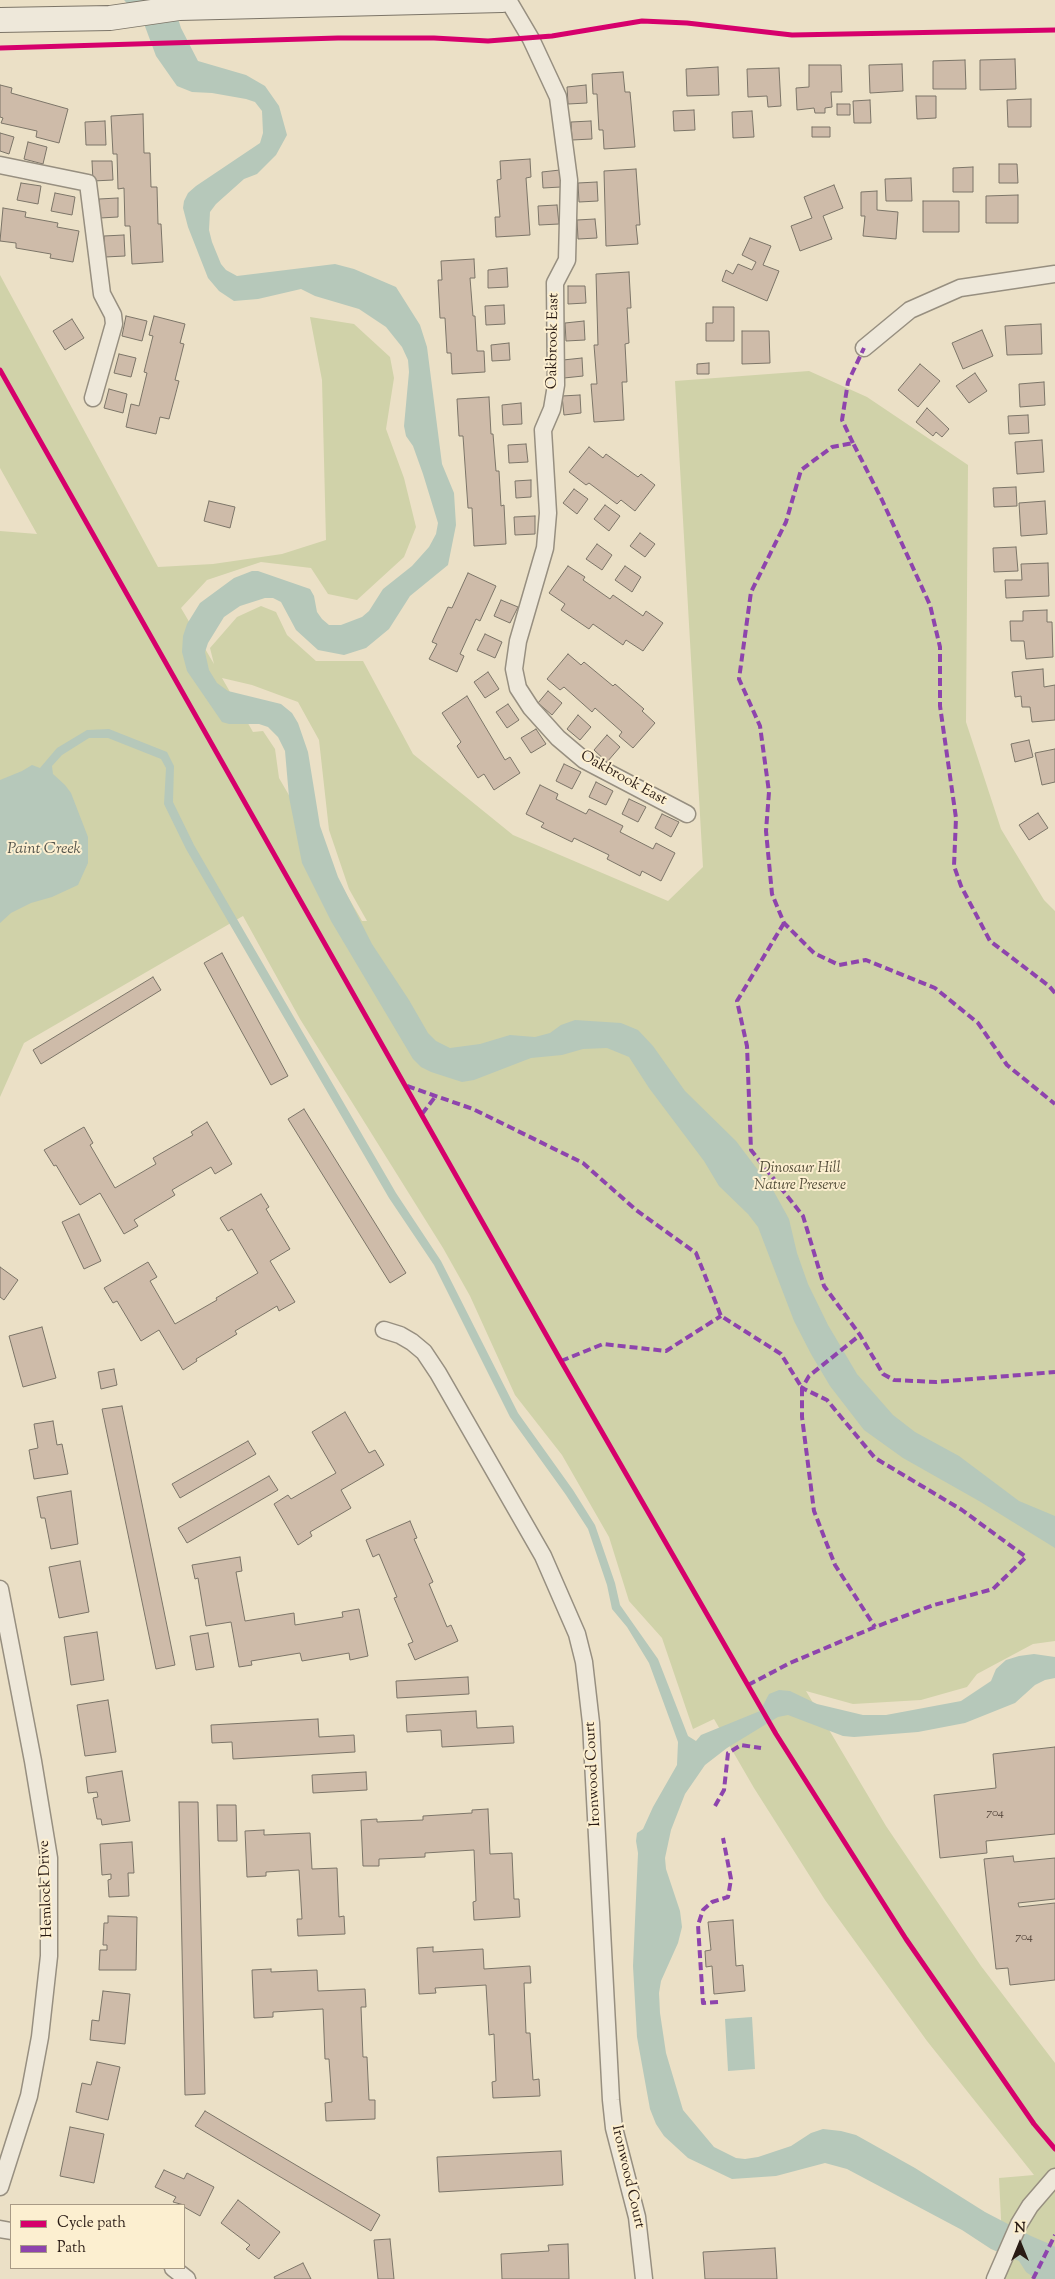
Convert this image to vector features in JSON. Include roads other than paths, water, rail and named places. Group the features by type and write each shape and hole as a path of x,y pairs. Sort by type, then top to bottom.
{"main road":[{"path":"0,20 110,18 179,8 502,0"}],"street":[{"name":"Oakbrook East","path":"508,0 530,39 558,97 569,180 567,260 555,283 556,385 552,409 544,430 548,513 545,548 518,641 514,669 518,688 531,708 558,738 584,760 687,814"},
{"path":"0,165 88,183 102,294 113,315 114,324 93,398"},
{"path":"864,348 910,310 960,288 1055,274"},
{"name":"Ironwood Court","path":"384,1330 400,1335 412,1342 424,1352 438,1373 543,1556 577,1634 584,1662 591,1723 611,2100 614,2128 637,2218 644,2279"},
{"name":"Hemlock Drive","path":"0,1589 33,1761 49,1858 49,1956 40,2037 29,2096 0,2187"},
{"path":"995,2279 1018,2224 1030,2206 1055,2177"},
{"path":"174,2269 187,2279"}],"water":[{"path":"124,0 172,0 181,28 198,61 246,75 265,86 279,106 287,135 276,155 257,174 244,179 216,204 210,212 209,230 212,242 221,264 226,270 237,276 335,264 354,269 396,287 420,325 427,347 442,464 454,493 456,525 448,565 410,596 389,629 366,648 344,655 318,650 296,630 281,602 273,598 265,598 240,606 224,617 208,643 205,652 209,670 217,683 228,691 281,704 292,713 298,723 308,752 320,826 338,877 372,944 428,1033 436,1041 450,1048 480,1044 510,1035 535,1037 550,1033 561,1025 575,1020 621,1023 638,1030 653,1046 685,1091 736,1141 773,1190 789,1219 797,1253 808,1284 828,1325 857,1374 893,1415 915,1432 959,1456 1019,1501 1055,1516 1055,1548 979,1501 903,1458 864,1430 830,1386 811,1354 794,1321 758,1227 748,1214 719,1186 704,1161 649,1088 629,1057 607,1048 583,1049 562,1055 531,1058 474,1080 462,1082 431,1072 421,1067 413,1059 331,921 302,863 289,797 285,751 278,737 268,727 259,724 229,724 222,722 187,671 182,652 183,636 187,624 200,603 234,578 252,571 258,571 310,589 314,596 317,612 322,619 329,625 341,625 362,617 369,611 383,589 412,566 429,547 436,534 438,523 423,474 413,446 406,436 404,426 409,372 408,360 402,347 386,327 359,309 315,296 301,289 258,299 234,301 219,291 208,278 188,227 183,208 184,201 188,193 196,186 260,143 263,133 262,111 255,102 246,99 212,93 192,92 177,86 156,56 143,21"},
{"name":"Paint Creek","path":"109,729 167,752 174,766 173,802 194,845 396,1193 441,1261 518,1413 573,1490 595,1525 615,1583 620,1605 658,1659 688,1736 696,1741 701,1735 760,1711 769,1694 779,1690 790,1691 817,1704 863,1715 886,1715 961,1701 991,1681 996,1669 1006,1660 1034,1654 1055,1657 1055,1678 1035,1685 1015,1703 965,1723 918,1732 854,1737 843,1736 788,1715 778,1717 763,1726 727,1748 705,1765 685,1794 671,1830 665,1858 666,1869 680,1911 682,1927 678,1943 661,1981 659,1993 666,2053 683,2110 714,2147 736,2158 745,2159 758,2157 791,2146 811,2133 823,2129 856,2135 915,2168 985,2212 1055,2247 1055,2279 1036,2279 1026,2272 1019,2261 991,2249 962,2230 847,2169 825,2163 776,2176 732,2179 688,2158 664,2136 656,2124 650,2109 637,2037 633,1966 638,1853 636,1841 637,1833 643,1829 677,1765 678,1742 649,1663 627,1627 612,1609 607,1585 588,1529 510,1417 434,1265 389,1198 186,849 164,804 166,768 161,759 108,738 89,738 62,755 52,766 53,774 71,793 88,837 88,863 78,885 52,897 31,903 11,913 0,923 0,780 32,765 40,768 57,748 87,730"},
{"path":"752,2017 755,2069 728,2071 725,2019"}],"park label":[{"name":"Dinosaur Hill Nature Preserve","path":"800,1178"}]}
